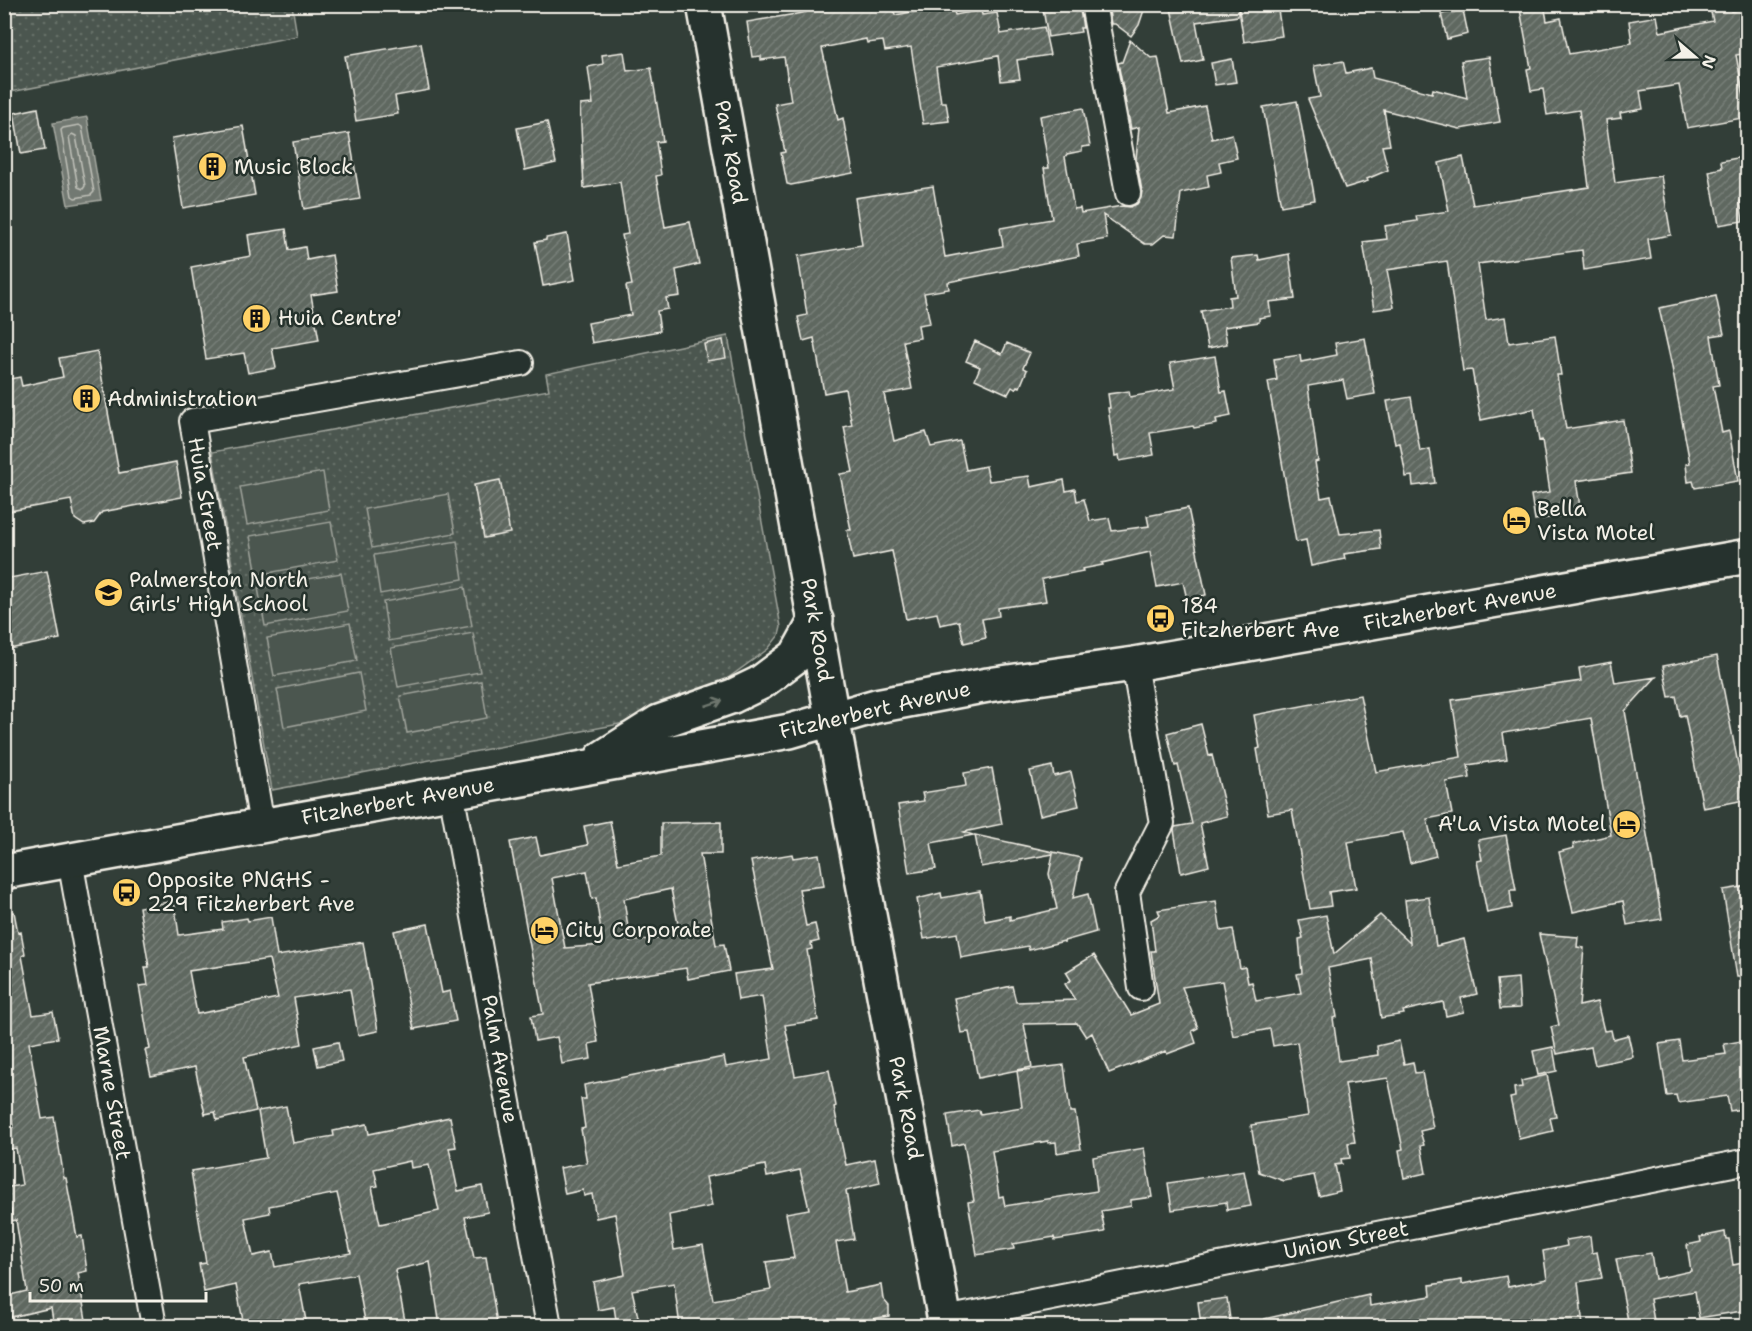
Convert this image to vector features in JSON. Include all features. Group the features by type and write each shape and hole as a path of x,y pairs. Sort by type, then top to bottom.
{"main road":[{"name":"Park Road","path":"704,4 832,717 946,1323"},
{"name":"Fitzherbert Avenue","path":"4,872 790,731 876,706 988,685 1134,664 1748,556"},
{"path":"589,766 659,722 733,696 760,683 796,656 816,620"}],"street":[{"path":"1093,4 1128,193"},
{"name":"Huia Street","path":"262,825 192,422 521,363"},
{"path":"1134,664 1162,823 1127,892 1141,988"},
{"name":"Palm Avenue","path":"451,791 549,1326"},
{"name":"Marne Street","path":"70,860 154,1326"},
{"name":"Union Street","path":"946,1323 1748,1161"}],"shaded area":[{"path":"5,4 292,5 297,36 5,93"},
{"path":"728,336 781,627 779,635 768,649 710,691 635,721 272,790 212,452 549,390 546,374"},
{"path":"323,472 329,510 247,525 240,487"},
{"path":"448,494 455,533 372,548 365,509"},
{"path":"331,522 338,560 257,575 250,536"},
{"path":"457,541 463,579 380,594 374,555"},
{"path":"341,573 348,611 265,626 258,588"},
{"path":"465,587 472,626 389,641 383,602"},
{"path":"350,623 357,661 274,676 267,638"},
{"path":"473,633 480,672 398,687 391,648"},
{"path":"359,673 366,711 284,727 277,689"},
{"path":"481,681 487,718 407,733 400,696"}],"water":[{"path":"87,117 101,200 68,205 53,123"}],"building":[{"path":"816,4 893,4 895,15 952,4 955,15 981,10 982,15 997,13 1001,34 1044,27 1050,55 1017,60 1020,79 1001,81 998,56 936,67 941,102 946,102 949,121 923,124 911,47 885,51 883,41 867,43 866,39 822,48 838,120 843,118 853,173 791,185 787,184 781,153 785,152 775,104 791,101 784,57 761,60 761,56 752,57 747,22 802,13 817,8"},
{"path":"1042,4 1079,4 1083,28 1080,28 1081,32 1048,37"},
{"path":"1108,4 1146,4 1139,25 1131,36 1115,24 1111,24"},
{"path":"1170,4 1238,4 1238,16 1196,22 1203,60 1183,64"},
{"path":"1238,4 1277,4 1282,36 1244,42"},
{"path":"1519,4 1544,4 1547,21 1561,18 1569,54 1632,43 1629,21 1657,16 1660,32 1713,21 1710,8 1731,4 1732,11 1748,8 1748,53 1736,55 1748,117 1687,128 1679,85 1640,91 1643,109 1620,113 1621,118 1606,120 1615,183 1661,176 1671,235 1648,239 1651,259 1584,270 1582,250 1478,264 1486,320 1505,317 1509,343 1555,336 1561,375 1557,375 1566,429 1623,420 1631,473 1576,481 1581,513 1535,520 1531,495 1550,492 1542,440 1539,441 1534,409 1481,420 1472,370 1463,371 1447,261 1387,270 1394,307 1374,310 1363,242 1387,239 1385,226 1417,221 1416,216 1449,211 1439,163 1463,157 1473,205 1589,187 1579,110 1547,115 1543,89 1531,91 1527,69 1531,68"},
{"path":"1463,10 1468,34 1447,39 1441,14"},
{"path":"1130,40 1151,58 1158,57 1169,113 1205,106 1212,139 1232,134 1237,158 1219,162 1221,172 1207,175 1209,187 1181,193 1176,236 1164,235 1153,244 1145,244 1103,215 1107,239 1077,244 1079,256 948,282 949,289 924,293 930,323 918,325 920,338 903,341 912,389 884,394 894,441 926,432 931,447 960,441 966,470 986,466 989,481 1029,476 1031,487 1064,480 1066,491 1075,489 1077,501 1084,499 1090,521 1109,518 1112,531 1149,526 1147,516 1188,508 1206,595 1187,599 1183,582 1157,587 1150,552 1102,563 1103,565 1082,569 1083,571 1042,579 1046,601 998,608 999,616 982,619 986,638 964,643 959,621 940,625 937,613 906,619 892,551 853,559 847,530 851,530 840,474 853,472 844,427 852,425 845,389 824,393 814,338 803,341 798,317 807,315 798,256 862,245 855,198 933,186 945,257 1003,246 1000,228 1052,219 1044,168 1049,168 1040,116 1083,108 1090,146 1082,147 1082,151 1067,154 1065,157 1074,209 1080,208 1081,213 1122,206 1130,207 1137,204 1142,191 1136,159 1139,127 1131,129 1118,63 1122,62"},
{"path":"421,43 429,90 395,96 398,114 356,121 345,56"},
{"path":"624,52 627,71 651,68 663,141 656,142 661,175 656,176 665,227 690,222 699,264 676,270 680,296 666,298 668,309 657,311 660,331 592,343 588,323 631,315 626,286 632,285 622,235 628,234 620,182 584,188 580,105 593,104 588,67 603,64 602,55"},
{"path":"1489,57 1500,122 1460,129 1384,110 1390,145 1382,146 1388,170 1367,179 1368,181 1345,188 1308,99 1320,97 1314,66 1343,61 1346,73 1371,68 1373,78 1432,93 1433,89 1467,98 1461,61"},
{"path":"1232,59 1236,82 1215,85 1211,63"},
{"path":"1297,101 1315,200 1281,206 1263,107"},
{"path":"38,108 45,150 21,154 14,113"},
{"path":"547,122 556,163 525,170 517,128"},
{"name":"Music Block","path":"243,126 255,195 183,208 172,138"},
{"path":"349,133 360,199 304,209 293,142"},
{"path":"1748,156 1748,199 1740,201 1743,221 1719,225 1709,171 1722,168 1721,161"},
{"name":"Huia Centre'","path":"286,229 289,250 305,247 307,260 332,255 338,291 311,295 319,340 272,348 276,368 248,373 244,353 206,359 191,267 251,256 248,235"},
{"path":"567,234 575,280 543,286 535,242"},
{"path":"1289,254 1295,299 1269,302 1271,316 1259,318 1259,322 1224,327 1227,344 1208,348 1201,311 1230,306 1229,297 1236,296 1231,258 1258,255 1259,260"},
{"path":"1716,296 1724,334 1711,336 1719,385 1713,386 1722,433 1729,431 1738,481 1695,488 1693,481 1688,482 1686,464 1690,463 1659,308"},
{"path":"1365,338 1375,394 1347,399 1343,380 1308,386 1318,461 1315,462 1321,498 1331,496 1340,534 1379,530 1381,549 1344,554 1345,559 1311,566 1306,540 1296,542 1268,382 1277,380 1274,359 1300,355 1301,362 1337,355 1335,343"},
{"path":"723,340 726,358 707,361 704,344"},
{"path":"975,341 1002,354 1007,343 1030,353 1023,368 1027,370 1020,387 1017,386 1015,389 1012,387 1008,394 975,379 980,367 966,361"},
{"path":"97,351 119,473 176,462 182,497 102,512 94,523 84,525 75,519 71,500 4,512 4,380 20,377 22,386 63,377 59,358"},
{"path":"1215,356 1221,392 1226,391 1231,416 1216,419 1217,424 1150,433 1154,455 1120,461 1119,455 1115,456 1108,394 1129,391 1130,397 1175,389 1170,363"},
{"path":"1411,397 1420,451 1430,449 1435,483 1413,486 1412,476 1406,477 1400,443 1395,444 1387,401"},
{"path":"500,480 510,533 484,538 474,485"},
{"path":"47,571 60,639 4,650 4,579"},
{"path":"1717,656 1745,800 1703,808 1685,715 1680,716 1676,696 1669,697 1663,666"},
{"path":"1611,662 1615,683 1656,677 1625,711 1662,919 1627,925 1623,901 1573,912 1559,852 1574,848 1573,844 1611,835 1591,718 1503,733 1507,759 1468,765 1470,778 1446,782 1452,814 1427,819 1436,856 1410,863 1403,832 1348,842 1356,888 1329,892 1331,906 1310,909 1292,810 1268,814 1254,715 1360,695 1376,772 1461,757 1452,700 1581,681 1579,668"},
{"path":"1201,724 1209,756 1212,755 1227,816 1200,823 1209,866 1181,873 1174,830 1175,827 1192,824 1178,765 1175,766 1167,733"},
{"path":"1052,766 1054,776 1071,772 1079,806 1040,815 1030,771"},
{"path":"992,768 1002,824 964,832 973,835 931,843 936,869 909,873 898,805 924,801 922,793 966,786 964,773"},
{"path":"610,821 618,864 661,856 661,823 721,822 721,854 700,854 716,945 724,944 729,971 688,979 686,968 588,983 598,1042 589,1044 591,1059 562,1064 557,1037 535,1041 531,1016 543,1014 510,842 536,837 540,855 588,845 584,826","holes":["587,871 592,899 596,898 603,945 565,948 552,878","671,889 680,934 630,942 624,899"]},
{"path":"975,835 1081,858 1073,898 1088,894 1096,932 1029,950 1028,946 961,958 957,933 924,939 917,899 941,893 942,898 980,891 985,921 1010,916 1010,920 1057,909 1049,874 1053,854 981,867"},
{"path":"1506,835 1516,890 1510,890 1512,908 1487,913 1477,861 1482,860 1478,840"},
{"path":"792,854 793,858 819,854 824,886 799,889 806,926 815,924 819,941 811,943 812,949 807,950 818,1020 785,1025 795,1076 829,1070 846,1165 875,1159 880,1183 846,1191 854,1239 836,1242 845,1292 881,1285 883,1299 889,1306 889,1316 849,1323 850,1326 680,1326 674,1283 632,1290 640,1326 617,1326 614,1307 598,1310 593,1282 625,1275 615,1214 596,1218 592,1194 584,1196 583,1190 565,1194 560,1168 587,1163 581,1129 585,1128 581,1099 586,1099 584,1085 724,1057 726,1067 772,1059 762,996 738,1000 734,974 773,969 751,861","holes":["765,1165 767,1177 800,1170 809,1209 786,1213 794,1258 766,1262 771,1290 713,1300 703,1245 674,1250 669,1215 712,1206 706,1177"]},
{"path":"1748,886 1748,977 1737,977 1723,890"},
{"path":"1429,897 1436,946 1464,939 1477,994 1461,998 1464,1012 1446,1016 1443,1002 1403,1011 1404,1014 1381,1018 1372,959 1328,968 1337,1017 1333,1018 1339,1061 1378,1055 1377,1046 1399,1041 1404,1064 1413,1062 1415,1073 1422,1072 1433,1128 1420,1131 1424,1145 1421,1146 1426,1173 1404,1178 1399,1150 1403,1149 1388,1078 1345,1084 1355,1142 1348,1143 1350,1158 1341,1159 1342,1164 1335,1165 1340,1191 1319,1196 1314,1175 1284,1181 1259,1172 1251,1125 1308,1116 1297,1042 1273,1046 1270,1029 1233,1036 1222,981 1182,987 1198,1028 1192,1031 1196,1043 1167,1054 1166,1051 1109,1073 1092,1033 1086,1037 1077,1023 1024,1024 1032,1067 978,1078 969,1032 961,1033 954,998 1012,986 1016,1002 1075,1000 1065,984 1071,980 1066,972 1094,955 1131,1015 1159,1004 1151,951 1155,951 1151,920 1160,915 1158,910 1216,901 1221,931 1233,929 1240,968 1245,967 1248,983 1252,982 1256,1001 1301,993 1297,974 1302,973 1299,939 1303,938 1299,920 1326,915 1334,954 1380,915 1410,943 1405,900"},
{"path":"174,901 179,935 223,929 222,922 271,917 277,956 363,942 378,1031 358,1035 350,989 294,998 302,1044 244,1057 256,1111 217,1120 215,1112 205,1114 195,1067 151,1076 145,1050 150,1049 139,986 148,985 145,967 149,967 139,907","holes":["269,959 278,998 197,1014 189,971"]},
{"path":"14,912 18,933 21,932 25,954 22,956 33,1015 53,1012 58,1038 29,1043 42,1119 54,1117 77,1237 82,1236 87,1271 78,1273 87,1326 54,1326 51,1308 11,1317 6,1296 27,1291 16,1220 12,1221 11,1210 4,1212 4,1188 22,1185 16,1148 4,1150 4,1128 13,1127 4,1078 4,913"},
{"path":"428,924 442,993 450,991 456,1021 414,1029 394,931"},
{"path":"1539,934 1578,937 1577,947 1584,948 1579,1006 1597,1002 1604,1031 1611,1030 1613,1039 1628,1035 1633,1057 1595,1065 1591,1047 1557,1054 1551,1027 1559,1025"},
{"path":"1518,978 1520,1008 1500,1009 1497,980"},
{"path":"1679,1041 1682,1060 1726,1054 1724,1044 1741,1041 1743,1051 1748,1050 1748,1108 1730,1111 1727,1096 1678,1103 1676,1095 1667,1096 1659,1044"},
{"path":"338,1042 342,1061 318,1066 314,1047"},
{"path":"1553,1047 1557,1071 1538,1075 1533,1051"},
{"path":"1064,1065 1070,1112 1075,1112 1081,1149 1057,1153 1056,1142 1048,1143 1048,1141 992,1151 999,1197 1003,1196 1005,1206 1097,1191 1093,1157 1144,1148 1152,1197 1131,1200 1131,1206 1101,1211 1105,1232 1013,1244 1014,1249 977,1255 968,1202 974,1201 964,1143 952,1146 947,1115 979,1110 980,1114 1022,1107 1017,1071"},
{"path":"1547,1075 1556,1117 1550,1118 1553,1131 1519,1139 1510,1098 1515,1097 1514,1088 1522,1087 1521,1081"},
{"path":"286,1106 293,1143 334,1136 333,1131 367,1124 369,1134 450,1117 456,1147 449,1148 458,1191 482,1186 488,1212 465,1217 474,1258 486,1257 497,1323 476,1326 440,1326 430,1262 395,1270 406,1326 366,1326 356,1274 299,1284 307,1326 263,1326 263,1323 244,1326 236,1285 204,1292 199,1264 206,1263 191,1171 266,1158 258,1111","holes":["410,1161 411,1168 429,1165 439,1211 380,1224 372,1187 378,1186 374,1169","337,1193 351,1253 275,1267 272,1252 253,1256 245,1218 270,1213 269,1206"]},
{"path":"1244,1171 1251,1206 1227,1210 1226,1202 1172,1210 1168,1183"},
{"path":"1725,1232 1726,1239 1729,1239 1733,1265 1748,1262 1748,1310 1699,1318 1695,1291 1650,1299 1655,1326 1629,1326 1616,1259 1651,1253 1655,1279 1691,1271 1687,1245 1701,1242 1700,1237"},
{"path":"1590,1236 1592,1253 1597,1252 1602,1278 1578,1282 1583,1326 1265,1326 1264,1319 1369,1295 1370,1306 1431,1296 1430,1285 1462,1280 1462,1284 1506,1276 1508,1287 1547,1279 1543,1251 1567,1246 1566,1240"},
{"path":"1227,1298 1231,1326 1201,1326 1198,1302"}],"place":[{"name":"Music Block","path":"213,167"},
{"name":"Huia Centre'","path":"257,318"},
{"name":"Administration","path":"86,399"},
{"name":"Bella Vista Motel","path":"1516,521"},
{"name":"Palmerston North Girls' High School","path":"108,592"},
{"name":"184 Fitzherbert Ave","path":"1160,618"},
{"name":"A'La Vista Motel","path":"1627,824"},
{"name":"Opposite PNGHS - 229 Fitzherbert Ave","path":"126,892"},
{"name":"City Corporate","path":"544,930"}]}
